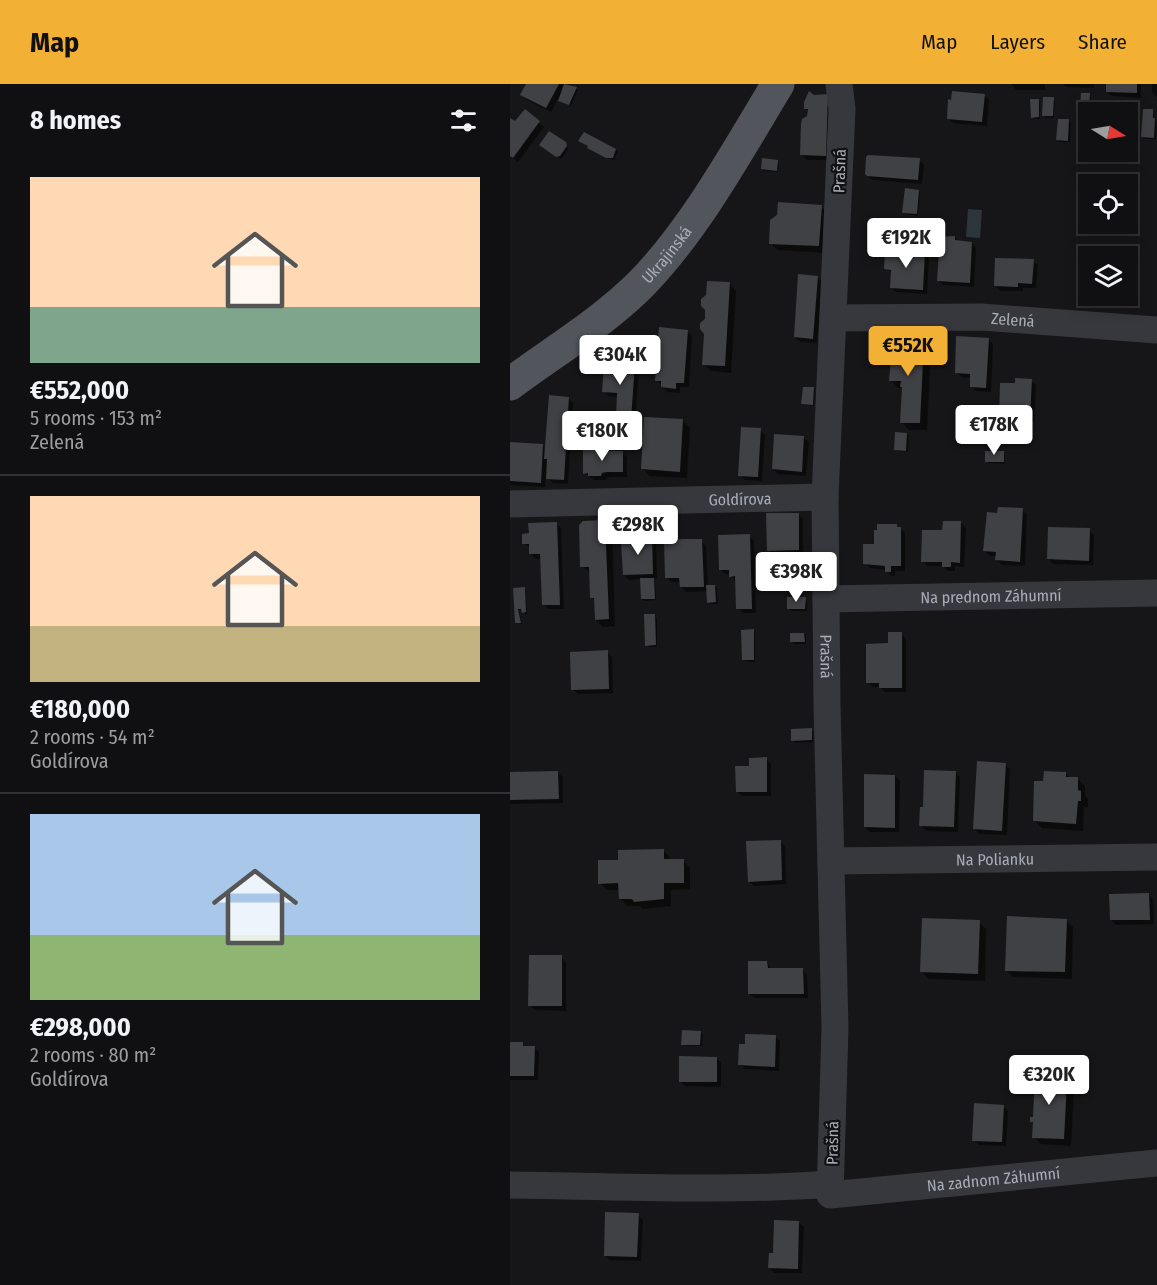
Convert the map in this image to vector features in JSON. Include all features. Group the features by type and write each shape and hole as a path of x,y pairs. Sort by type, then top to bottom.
{"main road":[{"name":"Ukrajinská","path":"510,384 599,321 641,283 680,239 778,84"}],"street":[{"name":"Prašná","path":"830,1189 835,1028 825,497 842,109 839,84"},
{"name":"Zelená","path":"833,318 981,317 1157,330"},
{"name":"Goldírova","path":"510,504 825,497"},
{"name":"Na prednom Záhumní","path":"826,599 1157,593"},
{"name":"Na Polianku","path":"831,861 1157,857"},
{"name":"Na zadnom Záhumní","path":"510,1185 830,1189 1157,1163"}],"shaded area":[{"path":"968,209 982,210 980,238 966,237"}],"building":[{"path":"526,84 559,84 546,108 520,95"},
{"path":"564,84 577,87 569,105 558,101"},
{"path":"1106,84 1137,84 1137,93 1106,92"},
{"path":"809,91 814,95 828,94 826,156 800,155 801,124 802,119 807,116 808,109 804,109 804,102"},
{"path":"952,91 985,94 982,122 947,119 948,99 951,100"},
{"path":"1081,93 1090,93 1089,102 1080,102"},
{"path":"1043,97 1054,97 1053,116 1042,116"},
{"path":"1030,99 1039,99 1039,117 1031,118"},
{"path":"525,109 540,121 513,158 510,156 510,118 515,121"},
{"path":"1143,109 1153,109 1154,138 1141,137"},
{"path":"1058,119 1069,119 1068,141 1056,140"},
{"path":"549,131 566,142 567,146 560,156 556,157 539,145"},
{"path":"584,132 616,149 613,158 606,158 578,141"},
{"path":"868,155 920,158 918,180 867,176 865,174"},
{"path":"762,158 778,160 777,171 761,169"},
{"path":"905,188 919,190 917,214 902,213"},
{"path":"778,202 822,205 819,246 769,244 770,220 777,215"},
{"path":"955,236 955,240 972,242 970,283 937,281 940,237"},
{"path":"885,250 925,252 923,290 890,288 891,270 884,269"},
{"path":"995,258 1034,259 1032,284 1018,283 1018,287 994,286"},
{"path":"798,274 818,276 813,339 794,337"},
{"path":"707,281 730,282 725,366 702,365 704,334 700,329 700,323 705,319 705,310 701,306 701,299 706,295"},
{"path":"659,327 688,330 684,383 676,383 676,389 661,387 661,381 655,381"},
{"path":"956,336 989,338 986,388 970,387 970,374 955,373"},
{"path":"895,340 924,341 920,423 900,423 901,381 889,381 892,342"},
{"path":"604,362 635,363 631,420 616,418 617,393 602,392"},
{"path":"1015,378 1032,379 1030,418 999,417 1000,383 1015,383"},
{"path":"803,387 814,387 813,405 801,404"},
{"path":"549,395 569,397 564,480 546,479 547,459 544,459"},
{"path":"644,417 683,419 680,472 641,469"},
{"path":"741,427 761,428 758,477 738,476"},
{"path":"895,432 907,433 906,451 894,450"},
{"path":"774,434 804,436 802,472 772,469"},
{"path":"510,442 543,444 541,483 510,481"},
{"path":"588,447 602,447 602,450 607,451 623,451 623,472 607,472 602,473 601,476 583,474 583,450 588,450"},
{"path":"985,451 1004,451 1004,462 985,462"},
{"path":"998,507 1023,508 1020,562 995,560 996,552 983,551 987,512 997,513"},
{"path":"766,513 799,513 799,550 767,551"},
{"path":"605,520 609,619 595,620 594,598 590,598 589,567 580,567 579,525 583,521"},
{"path":"943,521 961,521 960,563 951,562 951,567 942,567 942,562 921,562 922,530 942,530"},
{"path":"557,522 560,605 542,605 540,554 529,554 529,544 522,544 522,534 529,533 528,523"},
{"path":"877,524 897,524 897,527 901,527 901,566 891,566 891,572 885,572 885,566 863,564 863,544 874,544 874,530 877,530"},
{"path":"1048,527 1090,528 1089,561 1047,559"},
{"path":"750,534 752,609 736,609 735,576 729,577 729,570 719,570 718,535"},
{"path":"652,535 653,574 623,575 621,542 636,542 636,536"},
{"path":"702,539 704,587 680,587 679,578 665,578 664,540"},
{"path":"783,563 800,563 800,581 783,581"},
{"path":"640,578 654,578 655,599 641,599"},
{"path":"706,585 715,585 716,602 707,603"},
{"path":"525,587 526,612 522,613 521,609 518,609 521,623 515,623 513,588"},
{"path":"787,597 806,597 805,609 787,609"},
{"path":"644,614 655,614 656,645 645,646"},
{"path":"754,629 754,660 742,660 741,630"},
{"path":"888,632 902,632 902,688 879,688 879,683 866,683 866,644 888,643"},
{"path":"790,633 804,633 805,642 790,642"},
{"path":"608,650 609,689 571,690 570,652"},
{"path":"812,728 812,740 791,741 791,729"},
{"path":"767,757 767,792 736,792 735,766 749,766 749,758"},
{"path":"977,761 1006,763 1002,831 973,829"},
{"path":"924,770 956,771 954,827 919,826 920,807 923,807"},
{"path":"558,771 559,799 510,800 510,772"},
{"path":"1044,771 1066,772 1066,777 1078,777 1081,801 1078,801 1076,824 1033,821 1034,781 1043,781"},
{"path":"864,774 895,775 895,828 864,827"},
{"path":"781,840 782,880 748,882 746,841"},
{"path":"664,849 664,859 684,859 684,883 664,883 664,899 634,902 632,899 619,899 618,883 598,884 598,860 618,860 618,850"},
{"path":"1149,893 1150,920 1110,920 1109,894"},
{"path":"1007,916 1067,919 1065,972 1005,971"},
{"path":"922,918 980,920 978,974 920,972"},
{"path":"529,955 562,955 562,1006 528,1006"},
{"path":"748,961 767,961 768,968 803,968 804,994 748,994"},
{"path":"682,1030 701,1031 700,1045 681,1045"},
{"path":"745,1034 776,1035 775,1067 738,1065 739,1044 745,1044"},
{"path":"510,1042 523,1042 523,1046 535,1046 534,1076 510,1076"},
{"path":"679,1056 717,1057 717,1082 679,1082"},
{"path":"1035,1071 1061,1072 1061,1081 1067,1082 1064,1139 1032,1138 1033,1122 1030,1122 1030,1117 1033,1117"},
{"path":"974,1103 1004,1105 1002,1142 972,1141"},
{"path":"605,1212 639,1213 637,1257 604,1256"},
{"path":"774,1220 799,1221 798,1269 768,1268 769,1253 773,1253"}]}
